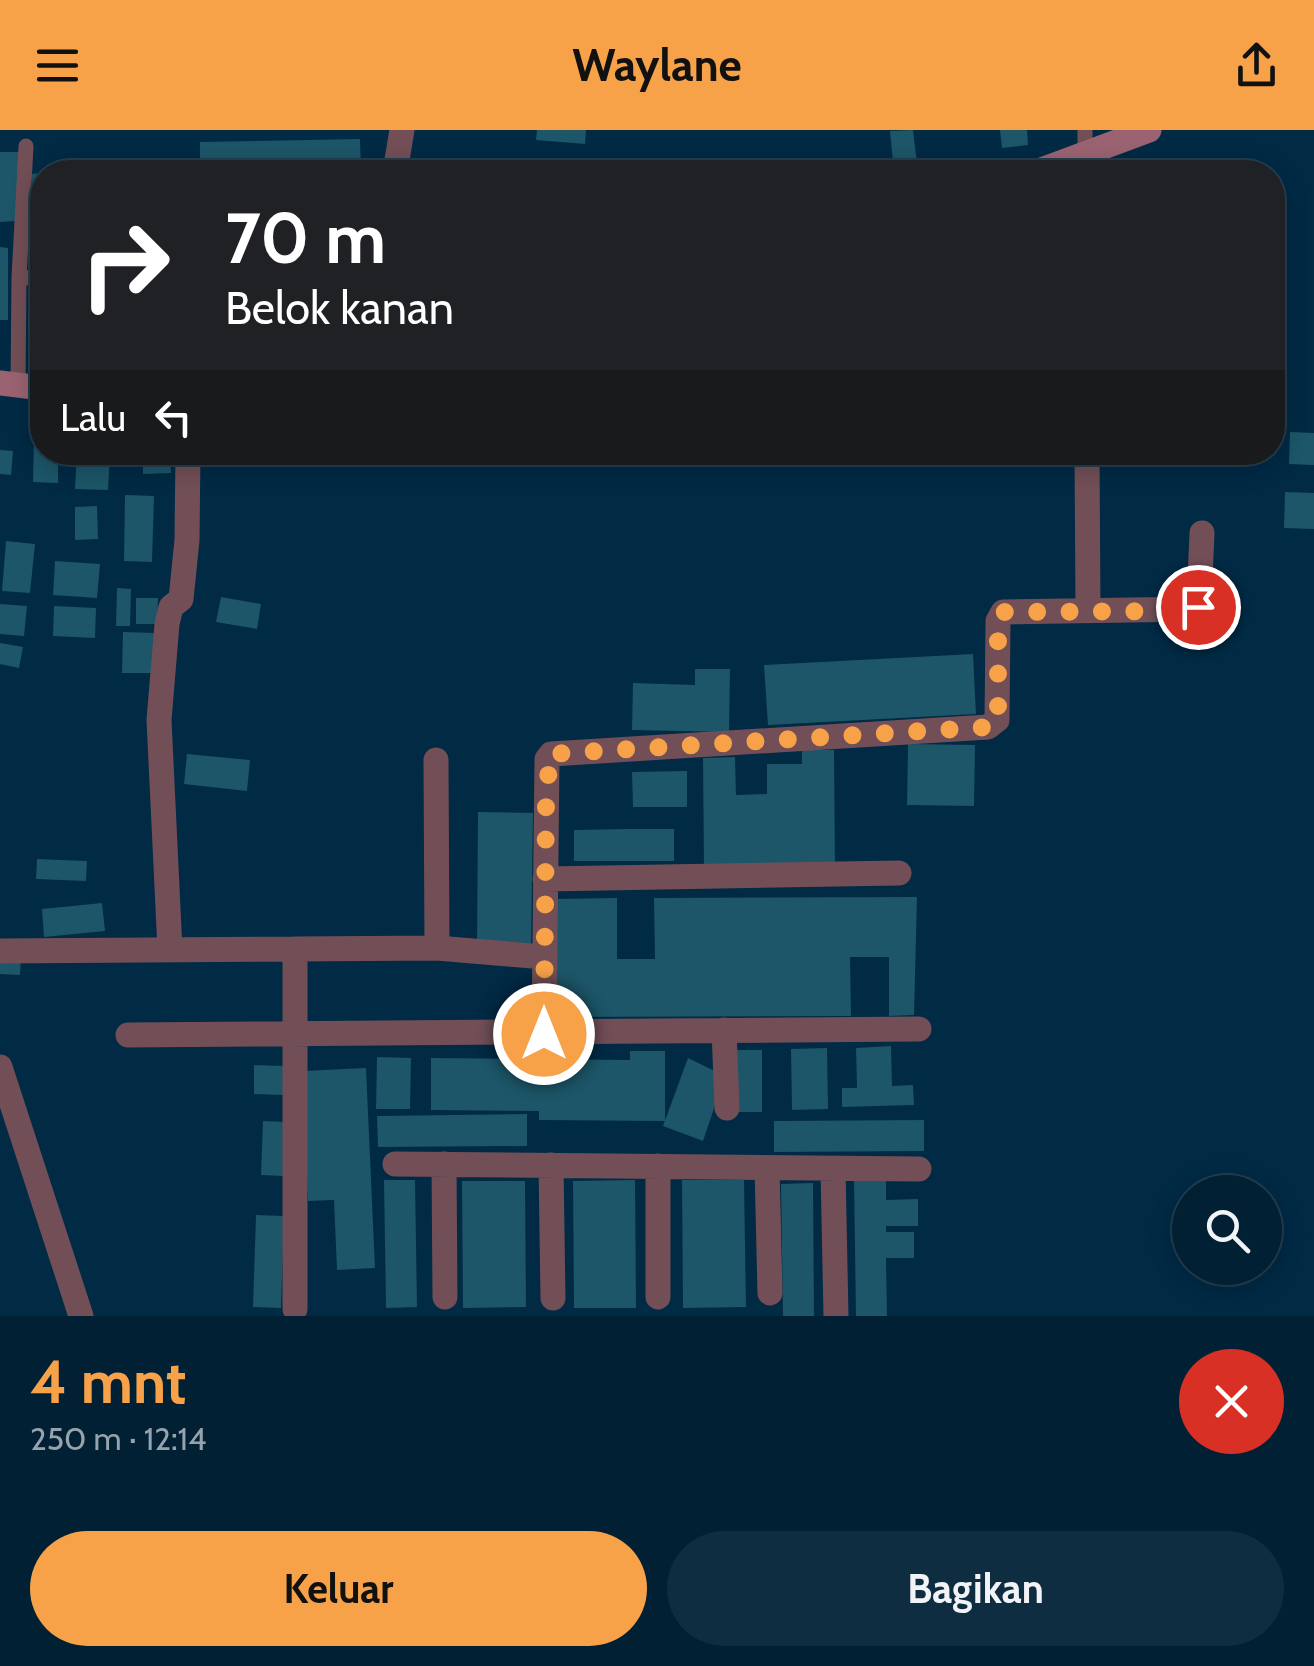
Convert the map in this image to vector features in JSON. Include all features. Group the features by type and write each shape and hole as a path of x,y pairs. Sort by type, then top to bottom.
{"main road":[{"path":"1056,160 1085,142 1149,130"}],"street":[{"path":"397,160 402,130"},
{"path":"170,950 159,720 166,624 171,607 181,599 188,465"},
{"path":"1087,465 1088,610"},
{"path":"544,1034 550,754 988,727 998,720 998,620 1003,612 1195,609 1199,602 1202,533"},
{"path":"436,760 438,948"},
{"path":"545,878 900,873"},
{"path":"0,951 438,948 544,957"},
{"path":"294,949 295,1309"},
{"path":"128,1036 919,1029"},
{"path":"724,1030 727,1108"},
{"path":"0,1067 81,1316"},
{"path":"396,1164 920,1169"},
{"path":"444,1164 445,1297"},
{"path":"551,1165 553,1298"},
{"path":"658,1166 658,1297"},
{"path":"767,1168 770,1293"},
{"path":"833,1169 836,1316"}],"lane":[{"path":"20,385 19,278 26,146"},
{"path":"19,278 30,278"}],"building":[{"path":"537,130 586,130 585,144 536,140"},
{"path":"913,130 917,160 893,160 890,131"},
{"path":"1000,130 1027,130 1028,145 1002,148"},
{"path":"360,139 361,160 200,160 200,142"},
{"path":"0,152 21,152 15,221 0,222"},
{"path":"0,247 8,248 8,320 0,320"},
{"path":"1290,432 1314,433 1314,465 1289,464"},
{"path":"0,450 13,451 11,475 0,474"},
{"path":"33,465 58,465 58,483 33,482"},
{"path":"76,465 109,465 108,490 75,489"},
{"path":"143,465 171,465 171,473 143,474"},
{"path":"1285,492 1314,493 1314,529 1284,528"},
{"path":"125,495 154,496 152,562 124,561"},
{"path":"97,506 98,539 75,540 75,507"},
{"path":"6,541 35,544 30,593 2,591"},
{"path":"55,561 100,564 97,598 53,595"},
{"path":"117,588 131,589 130,626 116,626"},
{"path":"221,597 261,604 257,629 216,622"},
{"path":"136,598 158,598 157,624 136,624"},
{"path":"0,604 27,606 24,636 0,634"},
{"path":"54,606 96,608 95,638 53,636"},
{"path":"123,632 157,633 156,673 122,673"},
{"path":"0,643 23,647 19,668 0,664"},
{"path":"973,654 976,714 768,725 764,665"},
{"path":"695,669 730,669 729,732 632,730 633,683 695,685"},
{"path":"908,744 975,745 974,806 907,805"},
{"path":"802,750 834,750 835,869 704,869 703,758 735,757 736,795 767,794 767,764 802,764"},
{"path":"187,754 250,760 247,791 184,784"},
{"path":"687,771 687,807 633,807 632,772"},
{"path":"478,812 533,813 531,947 477,946"},
{"path":"674,829 674,861 574,861 574,830"},
{"path":"37,859 87,861 86,881 36,879"},
{"path":"917,897 914,1015 889,1016 889,957 850,957 851,1016 554,1017 554,899 617,898 617,959 655,959 654,898"},
{"path":"102,903 105,931 44,937 42,909"},
{"path":"0,955 21,955 20,975 0,974"},
{"path":"891,1046 892,1086 913,1085 914,1105 842,1107 842,1088 857,1088 856,1048"},
{"path":"827,1048 828,1109 792,1110 791,1049"},
{"path":"731,1050 762,1050 762,1112 731,1112"},
{"path":"630,1051 665,1051 665,1121 539,1120 539,1111 431,1110 431,1058 630,1060"},
{"path":"377,1057 411,1058 410,1109 376,1109"},
{"path":"688,1058 725,1076 703,1141 663,1126"},
{"path":"254,1065 284,1066 284,1095 254,1094"},
{"path":"366,1068 375,1268 337,1270 334,1200 308,1201 303,1071"},
{"path":"527,1114 527,1146 378,1147 377,1116"},
{"path":"924,1120 924,1151 774,1152 774,1121"},
{"path":"263,1121 286,1122 284,1176 261,1175"},
{"path":"384,1180 415,1180 417,1307 386,1308"},
{"path":"635,1180 636,1308 574,1308 573,1181"},
{"path":"682,1180 744,1180 746,1307 683,1308"},
{"path":"854,1180 886,1180 886,1200 918,1199 918,1226 886,1226 886,1232 914,1232 914,1258 886,1258 887,1316 856,1316"},
{"path":"462,1181 525,1181 526,1307 463,1308"},
{"path":"813,1183 814,1316 783,1316 781,1184"},
{"path":"256,1215 284,1216 281,1308 253,1307"}],"route":[{"path":"544,1034 550,754 988,727 998,720 998,620 1003,612 1191,611 1198,607"}]}
